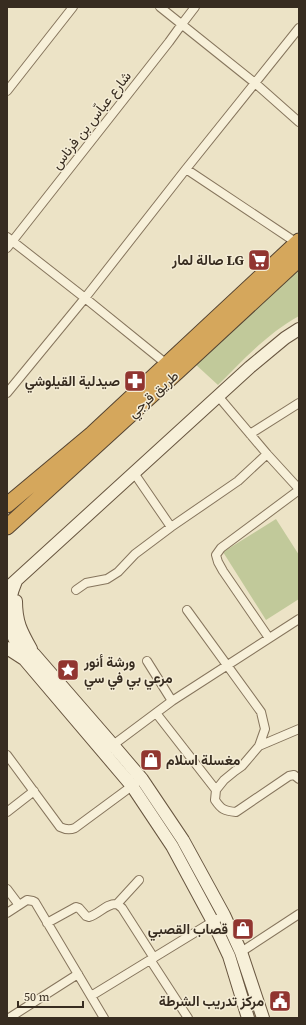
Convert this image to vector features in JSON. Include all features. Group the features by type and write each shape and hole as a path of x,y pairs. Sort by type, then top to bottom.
{"highway":[{"name":"طريق قرجي","path":"7,527 172,369 298,242"},
{"name":"طريق قرجي","path":"7,505 172,369 299,259"}],"street":[{"path":"7,91 72,7"},
{"path":"160,7 255,82 299,122"},
{"name":"شارع عباّس بن فرناس","path":"9,242 169,42 195,7"},
{"path":"7,393 85,298 299,28"},
{"path":"186,169 298,242"},
{"path":"9,242 85,298 172,369"},
{"path":"248,1018 229,956 213,922 137,782 113,745 29,657 9,641 8,606 15,582 256,362 285,338 299,329"},
{"path":"218,396 299,490 222,548 216,555 223,570 269,638"},
{"path":"250,434 299,403"},
{"path":"76,590 86,583 107,579 118,572 135,554 171,527 238,481 267,454"},
{"path":"134,473 171,527"},
{"path":"15,582 16,613 29,657 103,752 137,782 183,840 224,915 241,952 263,1018"},
{"path":"187,610 261,712 265,729 260,746"},
{"path":"103,752 172,701 299,619"},
{"path":"147,661 172,701"},
{"path":"156,713 216,790"},
{"path":"299,729 260,746 242,766 224,780 216,790 215,800 221,809 229,812 236,812 289,776 294,775 299,779"},
{"path":"7,755 60,827 68,830 78,826 137,782"},
{"path":"7,812 34,791"},
{"path":"117,904 139,880"},
{"path":"7,889 19,905"},
{"path":"7,913 28,900 35,902 104,1018"},
{"path":"47,923 76,907 80,908 86,916 89,917 93,916 110,904 117,904 122,908 188,1018"},
{"path":"241,952 299,914"},
{"path":"91,996 224,915"},
{"path":"9,1018 78,974"}],"green space":[{"path":"299,268 299,316 266,339 218,385 194,363"},
{"path":"276,519 299,555 299,599 266,620 223,552"}],"place":[{"name":"صالة لمار LG","path":"259,260"},
{"name":"صيدلية القيلوشي","path":"135,381"},
{"name":"ورشة أنور مرعي بي في سي","path":"68,670"},
{"name":"مغسلة اسلام","path":"151,760"},
{"name":"قصاب القصبي","path":"243,929"},
{"name":"مركز تدريب الشرطة","path":"280,1001"}]}
